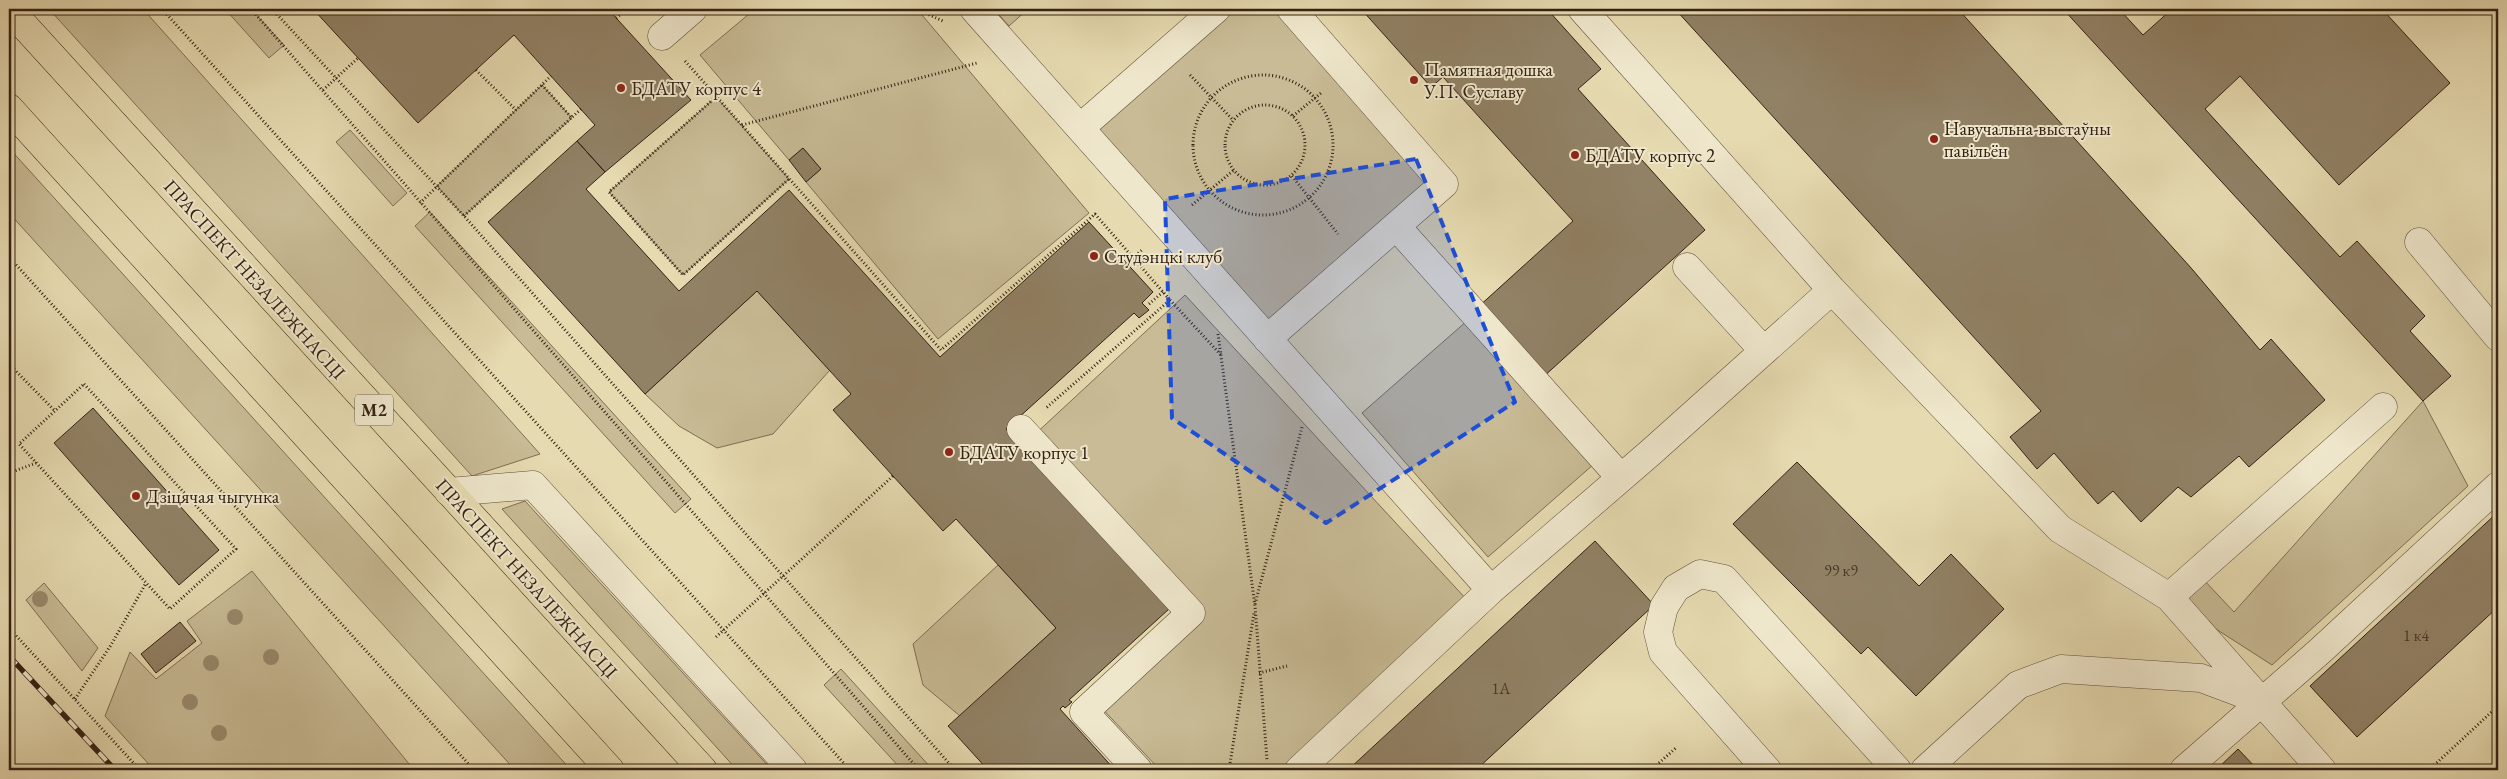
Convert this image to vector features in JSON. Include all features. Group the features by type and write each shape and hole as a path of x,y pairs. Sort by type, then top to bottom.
{"main road":[{"name":"ПРАСПЕКТ НЕЗАЛЕЖНАСЦІ","path":"9,9 703,770"},
{"path":"9,108 610,770"}],"lane":[{"path":"662,36 693,9"},
{"path":"974,9 1491,590"},
{"path":"1267,339 1444,184 1291,9"},
{"path":"1582,9 1832,290 2060,529 2169,597 2322,770"},
{"path":"1080,128 1168,52 1206,12"},
{"path":"1396,226 1622,478"},
{"path":"2418,242 2498,337"},
{"path":"1687,267 1764,351"},
{"path":"1299,770 1491,590 1622,478 1832,290"},
{"path":"2169,597 2383,406"},
{"path":"1020,429 1191,613 1084,712 1138,770"},
{"path":"449,492 533,485 793,770"},
{"path":"2184,770 2260,701 2320,651 2498,486"},
{"path":"1767,770 1663,652 1658,632 1664,607 1676,588 1700,574 1724,579 1897,770"},
{"path":"1925,770 2018,685 2061,669 2201,678 2260,701"}],"path":[{"path":"162,9 850,770"},
{"path":"252,9 420,204 919,770"},
{"path":"272,9 464,216 955,770"},
{"path":"616,18 627,9"},
{"path":"662,36 941,350 1095,214 1222,356"},
{"path":"1168,52 1233,120"},
{"path":"742,125 1014,53"},
{"path":"323,90 358,58"},
{"path":"476,70 516,110"},
{"path":"420,204 552,76"},
{"path":"1275,76 1297,83 1316,98 1327,116 1333,138 1332,160 1323,181 1309,198 1291,210 1269,215 1247,213 1226,205 1210,190 1199,173 1193,154 1194,134 1200,114 1211,97 1230,83 1244,78 1275,76"},
{"path":"542,85 572,118"},
{"path":"716,96 609,192 683,275 789,180"},
{"path":"1262,105 1282,108 1293,116 1301,126 1305,139 1300,165 1292,176 1268,185 1255,184 1243,179 1234,170 1226,152 1226,132 1233,120 1242,111 1262,105"},
{"path":"464,216 581,109"},
{"path":"1292,176 1358,259"},
{"path":"9,257 474,770"},
{"path":"1150,304 1163,292"},
{"path":"1020,429 1170,300"},
{"path":"1217,327 1255,606 1268,770"},
{"path":"9,364 55,411"},
{"path":"84,384 236,549 170,609 36,462 20,444 84,384"},
{"path":"1229,770 1255,606 1312,389"},
{"path":"9,473 36,462"},
{"path":"692,659 893,476"},
{"path":"75,699 111,645 146,583"},
{"path":"9,628 140,770"},
{"path":"1259,673 1287,666"},
{"path":"2430,770 2498,706"},
{"path":"1651,770 1677,747"}],"highlighted area":[{"path":"1416,159 1515,402 1326,523 1172,418 1165,199"}],"shaded area":[{"path":"49,9 143,9 540,454 472,476"},
{"path":"225,9 251,9 284,45 269,58"},
{"path":"755,9 917,9 1089,213 938,339 806,182 821,169 803,148 789,160 700,55"},
{"path":"994,9 1028,9 1009,26"},
{"path":"1216,9 1291,9 1444,184 1267,339 1080,128"},
{"path":"542,85 572,118 464,216 437,186"},
{"path":"716,97 789,179 683,275 609,192"},
{"path":"350,130 407,193 393,206 336,142"},
{"path":"9,148 571,770 515,770 9,213"},
{"path":"430,212 691,499 675,513 415,226"},
{"path":"757,291 830,370 773,434 717,448 679,426 645,394"},
{"path":"1185,295 1468,601 1287,770 1160,770 1097,703 1194,614 1031,438"},
{"path":"1468,320 1594,464 1488,557 1362,413"},
{"path":"2423,401 2468,486 2272,665 2216,629 2186,596 2203,579 2234,612"},
{"path":"525,501 772,770 737,770 502,509"},
{"path":"998,565 1056,628 960,716 923,685 913,644"},
{"path":"252,571 414,770 154,770 105,716 130,652 156,679 202,643 187,621"},
{"path":"44,583 98,648 82,671 26,600"},
{"path":"841,669 933,770 902,770 824,685"}],"building":[{"name":"БДАТУ корпус 4","path":"313,9 608,9 691,100 605,172 577,141 595,125 514,35 418,123"},
{"name":"БДАТУ корпус 2","path":"1361,9 1547,9 1601,69 1578,89 1705,230 1541,379 1477,308 1573,221 1443,77 1431,87"},
{"name":"Навучальна-выстаўны павільён","path":"1675,9 1958,9 2192,269 2260,350 2271,339 2325,400 2249,467 2239,456 2191,497 2178,487 2141,522 2113,491 2098,504 2054,453 2037,469 2010,437 2041,411"},
{"path":"2063,9 2119,9 2143,35 2172,9 2382,9 2450,83 2339,185 2240,76 2205,109 2340,257 2357,241 2425,316 2410,331 2451,376 2423,401"},
{"name":"БДАТУ корпус 1","path":"577,141 605,172 586,189 679,291 789,190 940,357 1089,222 1153,292 1142,303 1149,310 1139,318 1134,313 1006,429 1169,609 1069,700 1072,702 1065,708 1063,706 1060,709 1115,770 988,770 948,726 1056,628 956,519 943,531 833,410 851,394 757,291 645,394 488,222"},
{"path":"803,148 821,169 806,182 789,160"},
{"name":"Дзіцячая чыгунка","path":"93,408 219,550 179,585 54,443"},
{"path":"1797,462 1919,586 1951,554 2004,609 1916,696 1868,647 1861,654 1733,524"},
{"path":"2498,512 2498,607 2357,737 2310,686"},
{"path":"1595,541 1654,605 1476,770 1348,770"},
{"path":"180,622 196,641 156,673 141,654"},
{"path":"2238,749 2258,770 2216,770"}],"railway":[{"path":"9,656 115,770"}],"place":[{"name":"Памятная дошка У.П. Суславу","path":"1414,80"},
{"name":"БДАТУ корпус 4","path":"621,88"},
{"name":"Навучальна-выстаўны павільён","path":"1934,139"},
{"name":"БДАТУ корпус 2","path":"1575,155"},
{"name":"Студэнцкі клуб","path":"1094,256"},
{"name":"БДАТУ корпус 1","path":"949,452"},
{"name":"Дзіцячая чыгунка","path":"136,496"}]}
